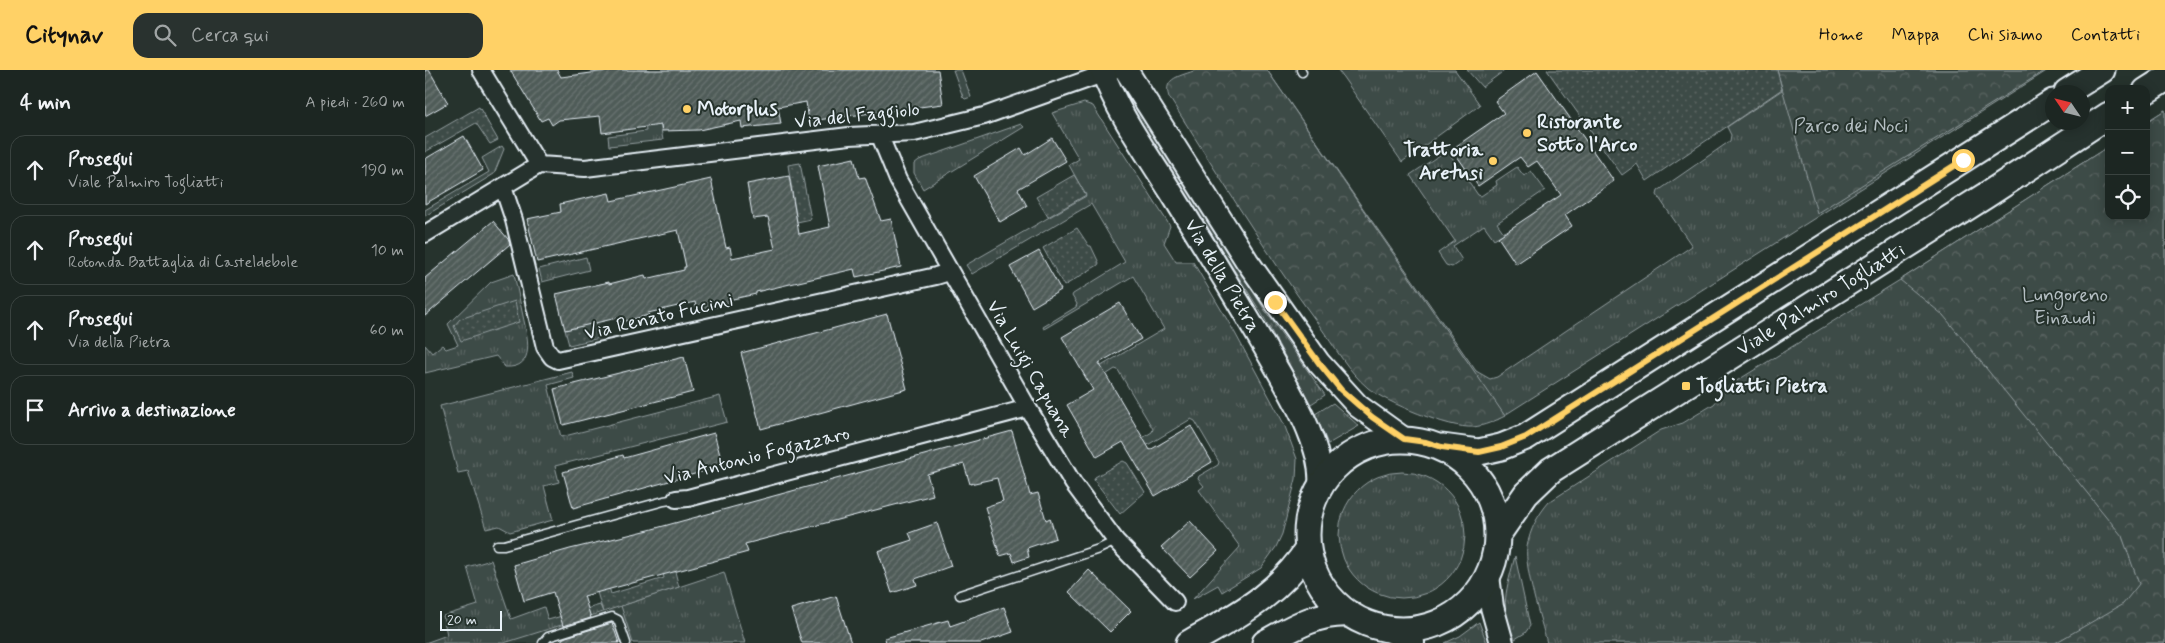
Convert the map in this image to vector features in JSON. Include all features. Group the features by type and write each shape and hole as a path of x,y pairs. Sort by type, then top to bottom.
{"main road":[{"name":"Via della Pietra","path":"1126,70 1247,261 1319,363 1358,406 1404,439"},
{"path":"2078,85 2102,70"},
{"name":"Via della Pietra","path":"1107,71 1115,102 1211,256 1287,386 1301,415 1316,455 1321,474 1320,486"},
{"path":"2150,88 2165,79"},
{"name":"Viale Palmiro Togliatti","path":"1442,447 1479,452 1501,447 1526,437 2045,107"},
{"name":"Viale Palmiro Togliatti","path":"1499,533 1526,494 1551,470 2105,119"},
{"path":"1404,439 1426,442 1442,447 1465,462 1483,482 1494,506 1499,533 1498,547 1488,576 1479,592 1468,605 1447,620 1422,629 1389,630 1377,628 1350,614 1336,604 1325,591 1315,574 1308,550 1308,519 1320,486 1332,470 1359,450 1375,443 1404,439"},
{"path":"1189,643 1269,594 1289,575 1308,550"},
{"path":"1488,576 1492,607 1502,643"},
{"path":"1265,643 1309,621 1336,613 1350,614"},
{"path":"1389,630 1413,643"}],"street":[{"path":"425,234 539,165 481,70"},
{"name":"Via del Faggiolo","path":"539,165 585,168 849,136 914,133 959,123 1107,71"},
{"name":"Via Luigi Capuana","path":"880,136 898,180 949,272 1073,483 1116,542 1175,602"},
{"name":"Via Renato Fucini","path":"503,187 514,220 545,347 547,352 558,360 602,352 949,272"},
{"name":"Via Antonio Fogazzaro","path":"676,499 688,498 1028,408"}],"lane":[{"name":"Via Antonio Fogazzaro","path":"497,545 504,545 676,499"},
{"path":"960,595 1116,542"},
{"path":"543,643 547,637 613,617 618,620 626,643"}],"shaded area":[{"path":"621,606 633,643 504,643"}],"green space":[{"path":"637,70 650,70 663,140 609,146 608,136 646,131"},
{"path":"953,70 961,70 971,97 965,99 963,97"},
{"path":"1196,70 1267,70 1505,416 1473,427 1449,424 1418,414 1376,394 1354,374 1261,241 1169,97 1168,85 1171,81"},
{"path":"1267,70 1476,371 1490,379 1497,377 1692,246 1657,195 1658,191 1730,141 1731,135 1727,127 1782,90 1777,70 2048,70 1497,420"},
{"path":"1338,70 1455,70 1480,105 1402,162"},
{"path":"1467,70 1505,70 1482,87"},
{"path":"1547,70 1777,70 1782,89 1647,181 1637,164 1622,175"},
{"name":"Parco dei Noci","path":"1777,70 2046,70 1817,213"},
{"path":"1130,97 1266,312 1325,395 1311,404 1262,314 1126,99"},
{"path":"1084,103 1093,106 1170,226 1164,243 1176,262 1193,262 1235,333 1284,424 1297,459 1296,479 1282,534 1276,547 1261,568 1222,592 1218,585 1193,599 1240,547 1199,490 1204,486 1198,479 1199,476 1218,465 1219,462 1195,421 1191,419 1141,449 1136,442 1152,432 1153,429 1118,370 1115,369 1101,378 1096,369 1164,329 1133,276 1044,329 1043,327 1076,307 1077,304 1072,296 1073,294 1125,262 1091,204 972,274 966,265 1086,196 1069,165 1079,159 1052,113"},
{"path":"479,107 498,140 490,144 476,123 425,152 425,138"},
{"path":"2165,110 2165,643 1547,643 1530,581 1527,547 1532,528 1549,502 1661,430 1683,423 1714,404 1730,385 1900,280 2105,149 2105,220 2150,220 2150,119"},
{"name":"Lungoreno Einaudi","path":"2165,110 2165,643 2055,643 2123,604 2139,584 2122,536 1943,315 1900,280 2105,149 2105,220 2150,220 2150,119"},
{"path":"1021,124 1024,127 923,189 914,173 914,164 919,160"},
{"path":"502,146 504,149 494,174 425,216 425,210 489,172 482,158"},
{"path":"1447,150 1478,195 1481,196 1497,185 1496,181 1517,167 1524,176 1531,171 1545,190 1497,223 1504,233 1494,239 1484,225 1453,246 1462,260 1452,267 1446,265 1438,253 1455,241 1410,175"},
{"path":"800,163 811,219 797,222 788,165"},
{"path":"1074,175 1086,195 1048,217 1036,197"},
{"path":"1077,228 1089,246 1091,246 1099,263 1064,286 1043,248"},
{"path":"586,257 589,270 542,282 539,269"},
{"path":"514,274 527,341 526,357 522,363 505,367 496,356 425,373 425,345 432,353 442,345 446,349 458,345 448,324 491,282"},
{"path":"515,301 519,322 461,341 454,326 460,319"},
{"path":"596,322 600,338 569,345 565,330"},
{"path":"572,372 574,378 548,385 561,437 720,396 727,422 555,466 559,482 544,486 553,520 510,532 499,526 486,529 468,471 458,473 440,406"},
{"path":"1333,403 1359,426 1328,444 1315,414"},
{"path":"1123,461 1127,463 1145,492 1120,514 1094,480 1095,477"},
{"path":"1402,472 1426,477 1446,491 1460,511 1465,535 1460,559 1446,579 1426,593 1402,598 1378,593 1358,579 1344,559 1339,535 1344,511 1358,491 1378,477"},
{"path":"666,537 679,587 603,612 587,559 600,555 611,594 664,578 656,540"},
{"path":"1515,556 1530,626 1525,633 1515,639 1505,607 1507,588"},
{"path":"491,560 511,619 544,607 548,620 600,605 603,612 504,643 425,643 447,635 443,616 478,605 467,567"},
{"path":"724,572 745,643 633,643 621,606"},
{"path":"1479,622 1487,643 1445,643 1460,636"}],"building":[{"path":"425,70 429,70 448,103 425,116"},
{"path":"510,70 557,70 561,77 614,70 938,70 943,104 809,121 806,102 778,107 781,124 742,128 741,121 699,130 662,131 661,125 602,133 600,116 559,120 552,125 548,118 541,121"},
{"path":"1537,71 1614,181 1565,215 1572,226 1516,264 1498,237 1561,195 1537,161 1528,167 1520,157 1478,186 1452,149 1504,113 1495,101"},
{"path":"464,136 483,170 425,204 425,159"},
{"path":"1052,138 1066,161 1018,189 1027,206 1000,222 974,176 1021,148 1025,155"},
{"path":"854,158 859,178 865,177 881,221 891,219 901,267 856,277 854,269 756,292 756,294 728,300 729,304 697,311 695,302 648,313 649,315 618,323 617,318 565,330 556,294 645,275 646,279 684,270 684,267 686,267 678,230 537,262 527,219 561,212 560,204 609,193 611,201 711,179 726,248 730,247 732,258 775,249 768,217 753,219 747,184 789,176 799,234 830,227 818,166"},
{"path":"493,221 510,244 425,316 425,278"},
{"path":"1039,251 1061,290 1032,307 1010,267"},
{"path":"1120,303 1141,339 1099,363 1150,450 1191,426 1212,462 1155,496 1123,442 1097,457 1067,405 1093,390 1062,337"},
{"path":"887,314 907,389 761,429 741,353"},
{"path":"684,357 693,392 563,425 554,389"},
{"path":"1012,431 1030,495 1038,493 1046,520 1050,518 1056,538 1027,548 1029,557 1014,562 1011,553 1000,556 985,507 1003,501 997,478 970,484 964,464 927,474 933,495 745,544 748,552 584,596 591,618 563,626 553,592 524,601 514,565"},
{"path":"714,433 723,466 573,508 563,472 623,455 624,458"},
{"path":"1190,521 1218,551 1190,577 1161,547"},
{"path":"937,523 951,566 915,579 917,585 892,593 878,551 912,540 909,533"},
{"path":"1089,570 1131,611 1110,632 1069,592"},
{"path":"836,596 851,643 802,643 791,609"},
{"path":"1004,607 1013,632 981,643 886,643 885,638 948,620 950,626"},
{"path":"612,623 619,643 562,643 562,639 566,637"}],"place":[{"name":"Motorplus","path":"687,109"},
{"name":"Ristorante Sotto l'Arco","path":"1527,133"},
{"name":"Trattoria Aretusi","path":"1493,161"},
{"name":"Togliatti Pietra","path":"1686,386"}],"route":[{"path":"1275,302 1319,363 1350,398 1372,417 1404,439 1479,452 1501,447 1526,437 1963,160"}]}
